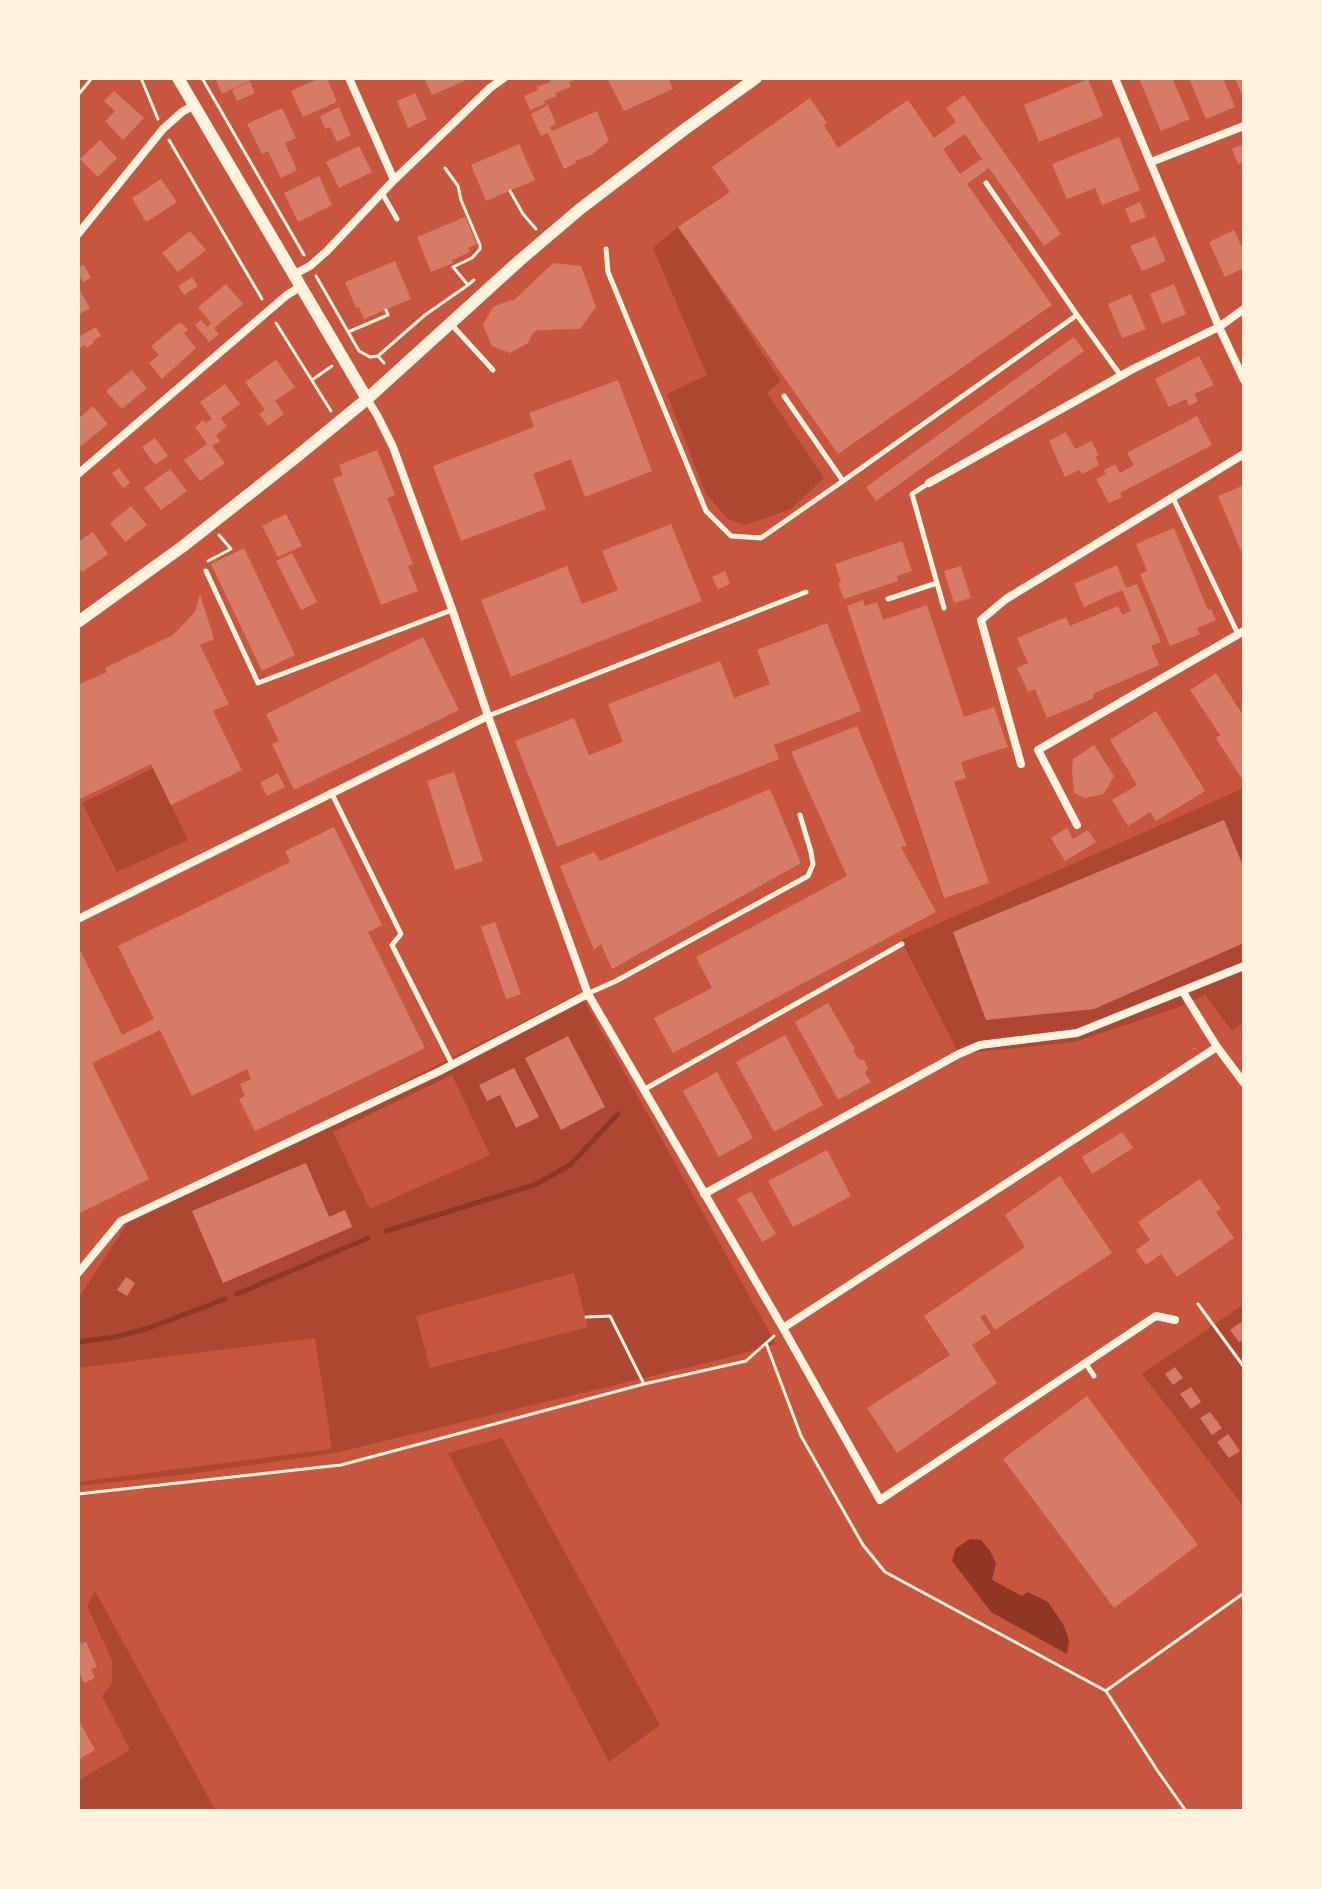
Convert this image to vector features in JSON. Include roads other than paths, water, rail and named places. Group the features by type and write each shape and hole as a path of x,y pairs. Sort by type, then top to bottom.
{"street":[{"path":"178,78 393,447 588,994 880,1500 1156,1316 1175,1320"},
{"path":"349,78 394,180"},
{"path":"486,78 490,88"},
{"path":"293,275 310,266 327,251 394,180 504,78"},
{"path":"78,622 211,525 338,423 580,209 756,78"},
{"path":"1115,78 1244,380"},
{"path":"78,234 163,129 194,105"},
{"path":"1151,162 1244,126"},
{"path":"78,474 300,287"},
{"path":"929,483 1122,376 1219,327 1244,309"},
{"path":"1021,764 981,620 1006,599 1244,454"},
{"path":"1077,825 1038,750 1241,632"},
{"path":"78,919 488,716"},
{"path":"704,1194 980,1045 1077,1033 1244,966"},
{"path":"1183,992 1244,1083"},
{"path":"79,1269 121,1221 453,1065 588,994"},
{"path":"783,1328 1217,1047"}],"lane":[{"path":"986,183 1122,376"},
{"path":"382,193 397,219"},
{"path":"606,249 608,272 706,511 731,536 761,538 1077,315"},
{"path":"451,324 493,370"},
{"path":"784,396 843,481"},
{"path":"929,483 912,494 944,608"},
{"path":"1173,497 1241,632"},
{"path":"206,571 258,683 452,609"},
{"path":"888,599 937,583"},
{"path":"488,716 806,592"},
{"path":"331,792 401,934 392,945 453,1065"},
{"path":"588,994 808,876 813,864 800,815"},
{"path":"645,1089 902,944"},
{"path":"1085,1363 1094,1376"}],"waterway":[{"path":"386,1231 534,1185 570,1165 618,1114"},
{"path":"237,1294 368,1238"},
{"path":"78,1342 149,1328 225,1299"}]}
